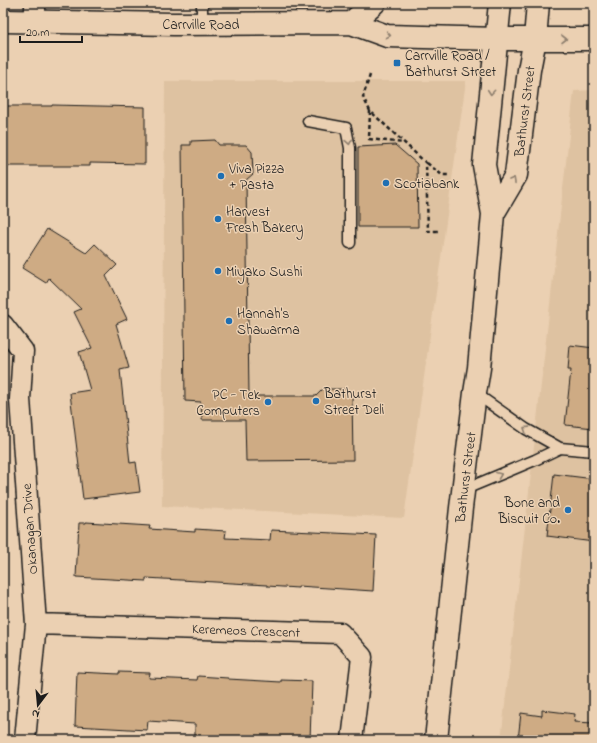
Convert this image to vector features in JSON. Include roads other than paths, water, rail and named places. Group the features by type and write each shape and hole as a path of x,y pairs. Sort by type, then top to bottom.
{"main road":[{"path":"351,23 374,3"},
{"name":"Bathurst Street","path":"436,740 474,393 479,368 493,214 484,165 500,3"},
{"name":"Bathurst Street","path":"493,214 516,175 529,70 535,39 538,3"},
{"name":"Carrville Road","path":"3,21 35,12 202,13 351,23 387,36 497,39 594,39"}],"street":[{"name":"Okanagan Drive","path":"3,325 23,351 20,399 36,624 25,740"},
{"name":"Keremeos Crescent","path":"36,624 340,633 362,657 352,740"}],"lane":[{"path":"308,121 346,128 350,148 350,243"},
{"path":"474,393 526,429 560,448 594,451"},
{"path":"463,490 560,448"}],"place":[{"name":"Carrville Road / Bathurst Street","path":"397,63"},
{"name":"Viva Pizza + Pasta","path":"221,176"},
{"name":"Scotiabank","path":"386,183"},
{"name":"Harvest Fresh Bakery","path":"218,219"},
{"name":"Miyako Sushi","path":"218,271"},
{"name":"Hannah's Shawarma","path":"229,321"},
{"name":"Bathurst Street Deli","path":"316,401"},
{"name":"PC - Tek Computers","path":"268,402"},
{"name":"Bone and Biscuit Co.","path":"568,510"}]}
